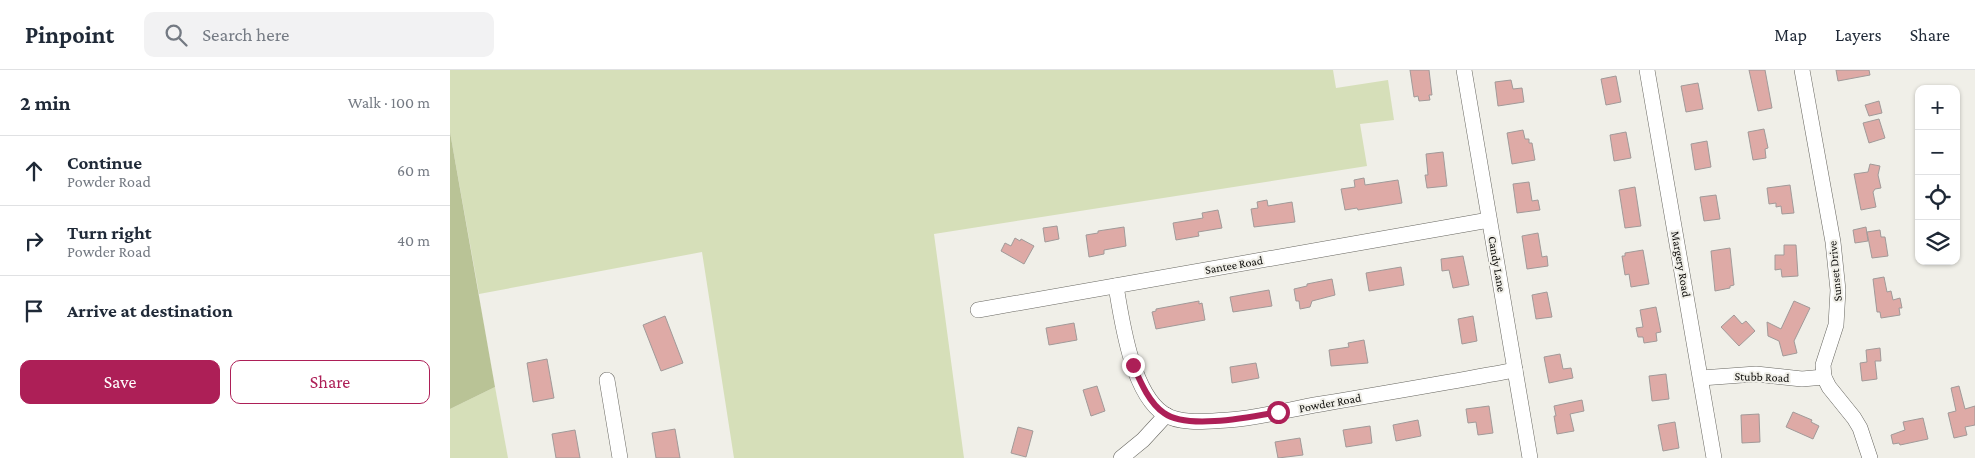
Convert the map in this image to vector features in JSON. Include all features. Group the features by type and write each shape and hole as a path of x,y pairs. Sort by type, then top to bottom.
{"street":[{"name":"Candy Lane","path":"1464,70 1530,458"},
{"name":"Margery Road","path":"1647,70 1714,458"},
{"name":"Sunset Drive","path":"1802,70 1833,242 1838,290 1836,324 1823,365 1824,377"},
{"name":"Santee Road","path":"978,310 1489,220"},
{"path":"1116,286 1133,365 1148,395 1166,415 1144,440 1120,458"},
{"name":"Powder Road","path":"1166,415 1192,421 1230,420 1515,370"},
{"name":"Stubb Road","path":"1700,378 1756,374 1802,378 1824,377"},
{"path":"1824,377 1857,423 1866,442 1870,458"},
{"path":"607,380 620,458"}],"green space":[{"path":"450,70 1333,70 1336,88 1388,80 1394,120 1360,124 1367,166 934,234 964,458 734,458 702,252 479,294 450,132"},
{"path":"450,132 495,387 450,409"},
{"path":"495,387 508,458 450,458 450,409"}],"building":[{"path":"1410,70 1429,70 1432,95 1429,95 1430,100 1419,101 1418,96 1414,97"},
{"path":"1749,70 1765,70 1772,108 1758,111"},
{"path":"1836,70 1869,70 1870,75 1838,81"},
{"path":"1616,76 1621,102 1606,105 1601,79"},
{"path":"1511,80 1513,89 1522,88 1524,102 1498,106 1495,82"},
{"path":"1698,83 1703,109 1686,112 1681,86"},
{"path":"1879,101 1882,113 1869,116 1865,105"},
{"path":"1879,119 1885,138 1869,143 1863,123"},
{"path":"1764,129 1768,148 1765,149 1766,158 1753,160 1748,132"},
{"path":"1523,130 1525,139 1529,139 1529,143 1532,143 1535,160 1512,164 1507,133"},
{"path":"1626,132 1631,158 1614,161 1610,135"},
{"path":"1707,141 1711,167 1695,170 1691,144"},
{"path":"1443,152 1447,186 1427,188 1425,175 1428,175 1426,154"},
{"path":"1870,164 1880,166 1878,175 1881,188 1875,189 1873,192 1876,207 1861,210 1854,174 1868,172"},
{"path":"1364,178 1365,185 1398,180 1402,203 1358,210 1357,208 1345,210 1341,189 1355,187 1354,180"},
{"path":"1529,182 1532,201 1538,200 1540,210 1517,213 1513,184"},
{"path":"1790,185 1794,213 1782,214 1781,206 1776,207 1776,203 1769,204 1767,188"},
{"path":"1635,187 1641,226 1625,228 1619,190"},
{"path":"1716,195 1720,219 1704,221 1700,197"},
{"path":"1267,200 1268,206 1292,202 1295,222 1254,227 1251,209 1258,208 1257,202"},
{"path":"1218,210 1222,228 1198,232 1199,236 1176,240 1173,223 1203,218 1202,213"},
{"path":"1057,226 1059,239 1045,242 1043,228"},
{"path":"1124,227 1126,246 1104,250 1104,254 1089,257 1086,235"},
{"path":"1866,227 1868,241 1855,243 1853,230"},
{"path":"1880,230 1881,237 1885,237 1888,256 1872,258 1867,232"},
{"path":"1538,233 1542,257 1547,256 1548,266 1527,269 1522,236"},
{"path":"1015,238 1034,246 1024,264 1001,251 1005,243 1011,246"},
{"path":"1784,245 1796,245 1798,276 1782,277 1781,269 1775,270 1775,255 1784,255"},
{"path":"1730,248 1734,285 1730,286 1730,288 1715,291 1711,251"},
{"path":"1643,250 1649,284 1631,287 1629,274 1625,275 1622,256 1625,256 1625,253"},
{"path":"1463,256 1469,285 1453,288 1449,270 1442,271 1441,259"},
{"path":"1401,267 1404,285 1369,291 1366,273"},
{"path":"1884,277 1887,292 1891,291 1893,300 1900,298 1902,308 1899,308 1900,315 1881,318 1880,312 1877,312 1873,279"},
{"path":"1332,279 1335,295 1312,301 1310,307 1300,309 1299,301 1296,301 1294,289 1307,286 1307,284"},
{"path":"1269,290 1272,306 1233,312 1230,297"},
{"path":"1547,292 1552,317 1536,319 1532,295"},
{"path":"1199,301 1199,304 1202,303 1205,320 1156,329 1152,312 1156,311 1156,309"},
{"path":"1794,301 1810,308 1794,341 1797,353 1783,356 1779,341 1768,336 1767,322 1781,329"},
{"path":"1656,307 1661,332 1656,333 1657,341 1644,343 1643,337 1638,337 1636,328 1643,327 1640,310"},
{"path":"1734,315 1742,324 1746,321 1755,331 1739,346 1721,327"},
{"path":"665,316 683,363 661,371 643,325"},
{"path":"1473,316 1477,341 1462,344 1458,319"},
{"path":"1074,323 1077,340 1049,345 1046,328"},
{"path":"1364,340 1368,363 1331,366 1329,350 1349,347 1348,343"},
{"path":"1880,348 1881,361 1875,361 1877,379 1862,381 1860,363 1867,362 1866,350"},
{"path":"1560,354 1563,369 1571,368 1573,378 1549,383 1544,357"},
{"path":"547,359 554,398 533,402 527,363"},
{"path":"1256,363 1259,378 1232,383 1230,367"},
{"path":"1666,374 1669,399 1652,401 1649,376"},
{"path":"1097,386 1105,411 1091,416 1083,390"},
{"path":"1959,386 1965,409 1975,406 1975,425 1965,427 1967,435 1954,438 1948,413 1956,411 1951,388"},
{"path":"1582,400 1584,411 1570,414 1574,431 1557,434 1554,406"},
{"path":"1489,406 1493,433 1478,435 1476,422 1468,423 1466,409"},
{"path":"1793,412 1812,420 1811,422 1819,426 1813,439 1786,427"},
{"path":"1759,414 1760,442 1742,443 1741,415"},
{"path":"1923,418 1928,439 1900,445 1899,443 1893,444 1891,435 1905,430 1903,422"},
{"path":"1418,420 1421,436 1396,441 1393,425"},
{"path":"1675,422 1679,448 1663,451 1658,425"},
{"path":"1370,426 1372,443 1346,447 1343,430"},
{"path":"1018,427 1033,431 1026,457 1011,453"},
{"path":"675,429 680,458 656,458 652,433"},
{"path":"575,430 580,458 556,458 552,434"},
{"path":"1300,438 1303,455 1278,458 1275,442"}],"route":[{"path":"1133,365 1148,395 1160,411 1181,420 1230,420 1278,412"}]}
